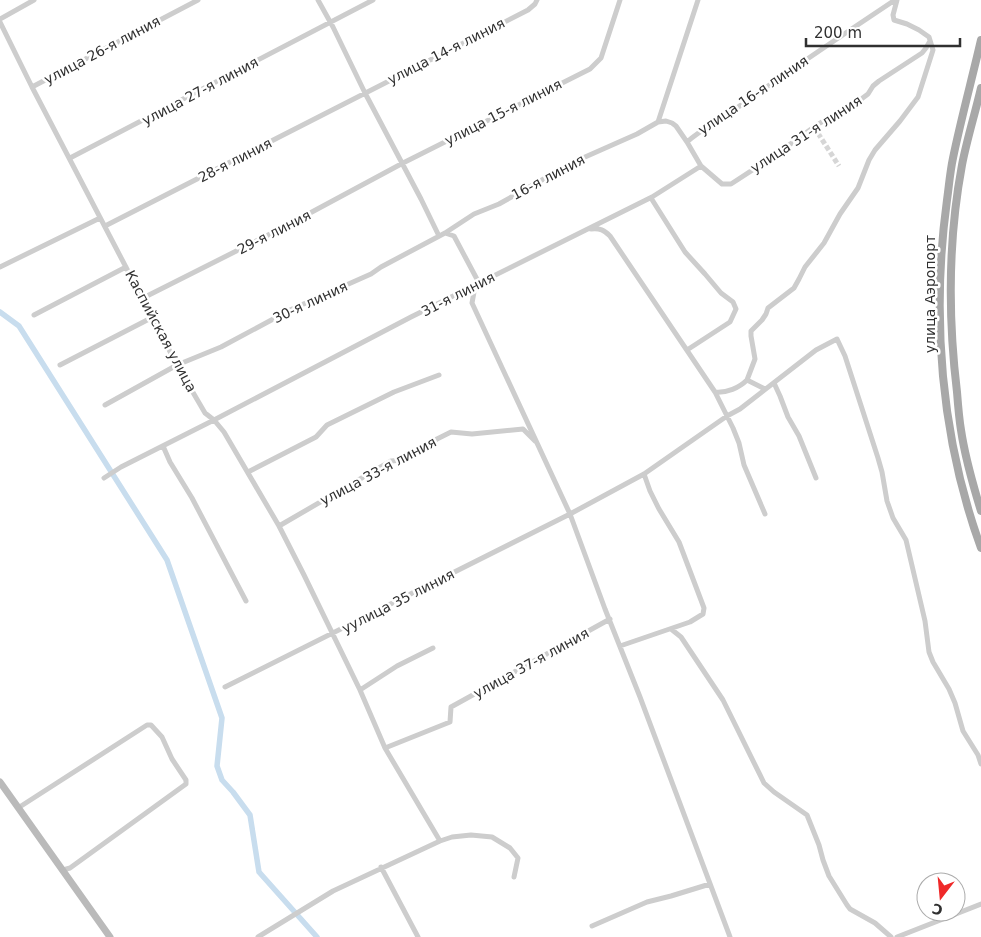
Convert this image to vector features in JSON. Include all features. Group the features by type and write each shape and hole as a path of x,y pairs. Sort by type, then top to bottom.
{"main road":[{"name":"улица Аэропорт","path":"981,40 953,159 942,232 940,304 943,382 948,418 961,485 971,522 981,548"},
{"name":"улица Аэропорт","path":"981,88 962,165 952,267 951,314 961,430 981,511"},
{"path":"0,782 110,937"}],"street":[{"path":"0,20 34,0"},
{"name":"улица 26-я линия","path":"32,87 198,0"},
{"path":"318,0 441,235 454,236 479,283 474,292 472,303 570,514 710,884 728,937"},
{"name":"улица 27-я линия","path":"70,158 373,0"},
{"name":"улица 14-я линия","path":"365,93 528,10 537,0"},
{"name":"улица 15-я линия","path":"403,163 590,69 601,58 620,0"},
{"path":"658,122 698,0"},
{"path":"715,392 738,387 747,380 755,359 751,336 752,331 762,320 768,308 794,288 805,267 824,243 840,214 858,188 874,150 900,122 918,97 933,50 929,37 907,24 894,20 896,0"},
{"name":"улица 16-я линия","path":"687,142 821,48 896,0"},
{"name":"Каспийская улица","path":"0,20 32,87 177,364 205,413 224,432 279,526 333,633 385,748 440,841"},
{"name":"улица 31-я линия","path":"658,122 666,121 676,126 701,166 722,184 731,184 814,126 854,101 860,100 868,94 872,86 879,80 922,53 930,41"},
{"name":"28-я линия","path":"105,226 365,93"},
{"name":"16-я линия","path":"441,235 474,214 500,204 576,161 637,134 658,122"},
{"name":"29-я линия","path":"143,298 284,227 403,163"},
{"name":"31-я линия","path":"104,478 121,467 479,283 651,198 701,166"},
{"path":"651,198 685,252 721,293 733,302 736,309 730,322 687,350"},
{"path":"0,267 100,218"},
{"path":"586,230 598,228 607,233 715,392 736,435 744,465 765,514"},
{"name":"30-я линия","path":"105,405 177,364 221,347 290,310 371,274 441,235"},
{"path":"34,315 126,267"},
{"path":"60,365 153,317"},
{"name":"уулица 35 линия","path":"225,687 570,514 644,474 740,409 816,350 837,339 845,356 878,458 887,501 893,518 906,540 933,662 950,688 963,732 981,764"},
{"path":"248,472 316,437 327,425 394,392 439,375"},
{"path":"747,380 765,389"},
{"path":"774,383 816,478"},
{"name":"улица 33-я линия","path":"279,526 391,461 403,460 451,432 472,434 523,430 538,444"},
{"path":"163,446 246,602"},
{"path":"620,646 697,618 703,614 704,608 679,542 659,509 644,474"},
{"name":"улица 37-я линия","path":"385,748 450,722 452,707 610,619"},
{"path":"672,628 681,637 723,700 764,783 807,815 829,876 847,905 875,923 891,937"},
{"path":"360,690 397,666 433,648"},
{"path":"18,808 147,725 151,726 162,737 172,758 186,780 186,784 70,868 63,870"},
{"path":"258,937 333,890 452,836 492,837 510,848 518,858 514,877"},
{"path":"381,867 418,937"},
{"path":"592,926 647,902 710,884"},
{"path":"896,937 981,904"}],"waterway":[{"path":"0,312 19,326 167,560 222,718 217,766 222,780 250,815 259,872 317,937"}],"tunnel":[{"path":"814,127 839,166"}]}
